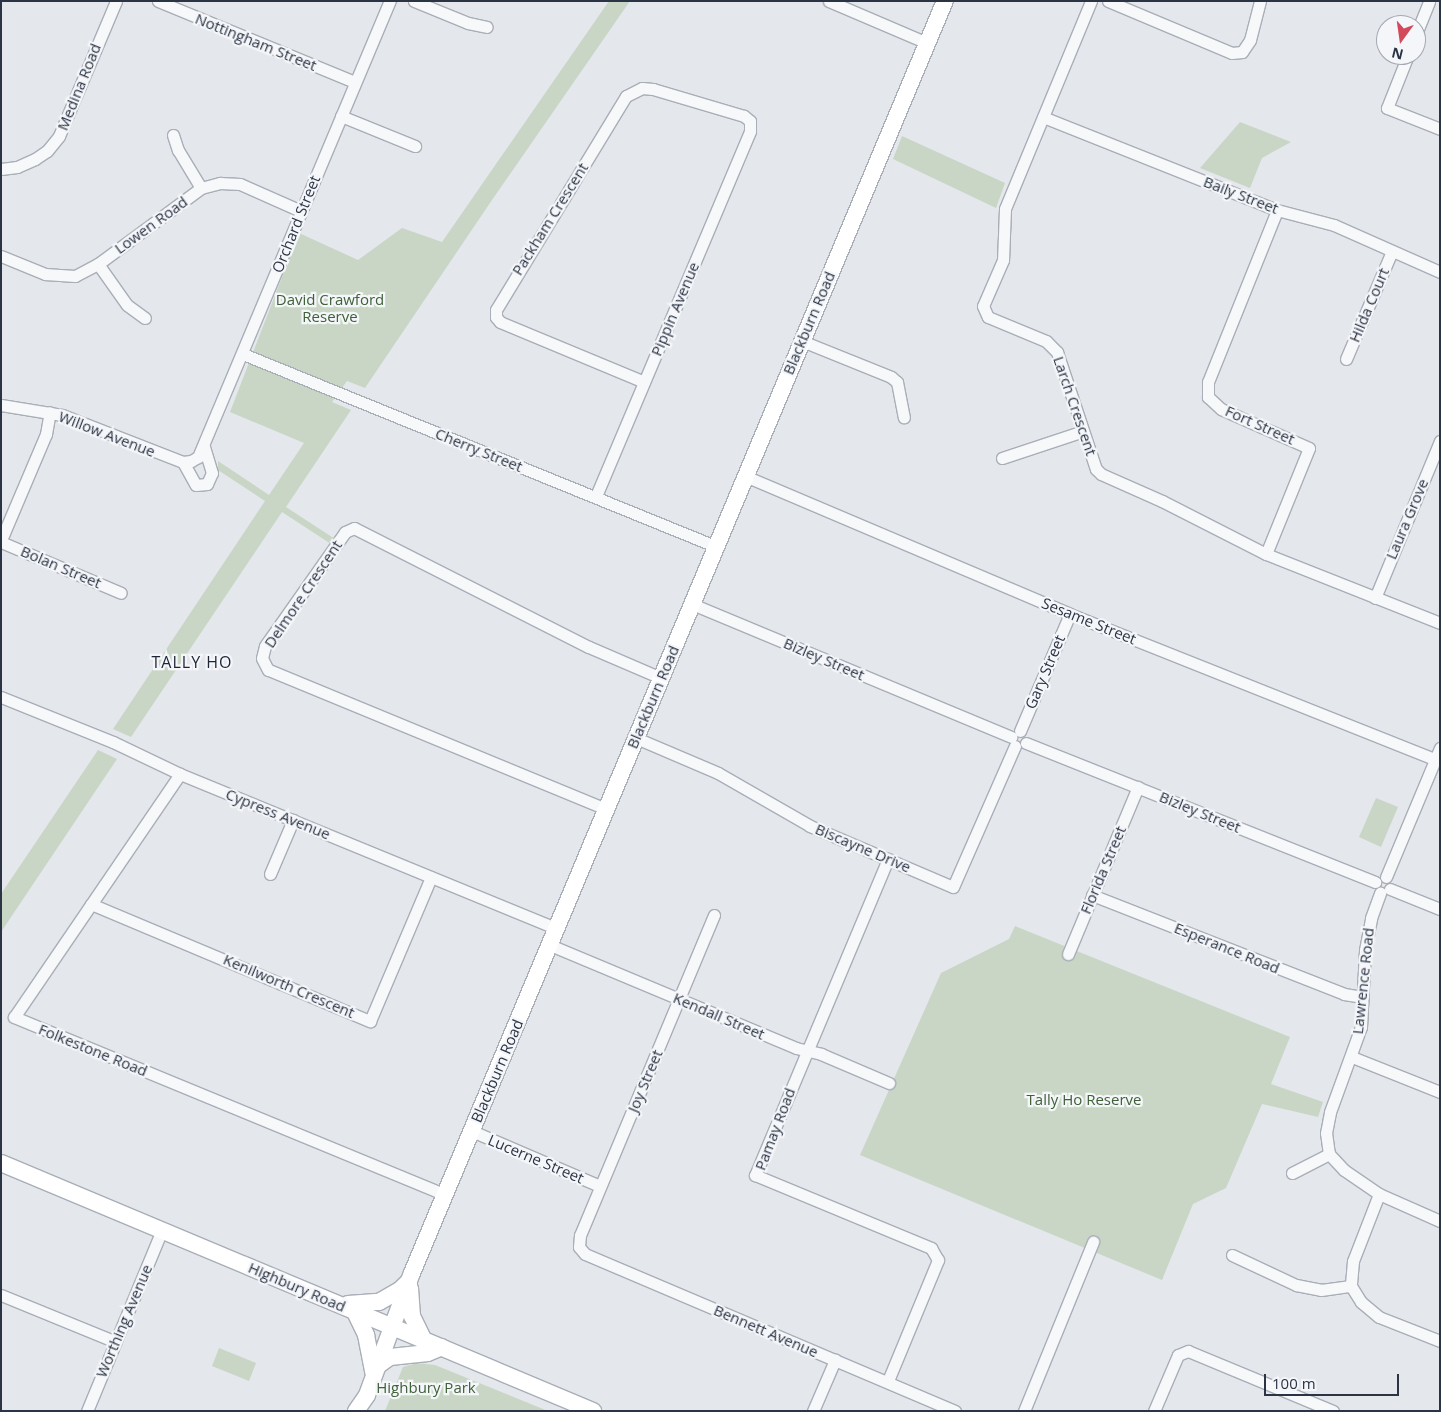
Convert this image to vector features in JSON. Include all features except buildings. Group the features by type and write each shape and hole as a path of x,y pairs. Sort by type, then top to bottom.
{"main road":[{"name":"Blackburn Road","path":"356,1411 366,1403 391,1326 411,1277 715,546 945,1"},
{"name":"Highbury Road","path":"1,1163 423,1338 593,1411"},
{"path":"375,1372 366,1334 347,1307 379,1302 400,1290 411,1277"},
{"path":"411,1277 410,1305 423,1338"},
{"path":"375,1372 390,1357 428,1353 442,1347"}],"street":[{"name":"Medina Road","path":"1,169 17,167 35,159 47,150 59,136 116,1"},
{"name":"Nottingham Street","path":"158,1 355,82"},
{"name":"Orchard Street","path":"183,462 191,462 198,457 204,447 390,1"},
{"path":"414,1 468,23 487,27"},
{"path":"828,1 928,42"},
{"name":"Larch Crescent","path":"1093,1 1005,209 1003,260 983,306 988,317 1046,341 1057,352 1096,469 1101,474 1162,501 1266,554 1440,623"},
{"path":"1108,1 1232,53 1242,52 1250,40 1260,1"},
{"path":"1423,15 1429,1"},
{"path":"1404,65 1386,108 1440,129"},
{"name":"Packham Crescent","path":"644,382 500,322 496,317 496,310 626,96 642,88 653,89 744,116 750,121"},
{"path":"341,116 414,146"},
{"name":"Baily Street","path":"1043,117 1277,210 1334,225 1440,272"},
{"name":"Pippin Avenue","path":"596,496 750,131 750,121"},
{"path":"173,136 178,150 202,188"},
{"name":"Lowen Road","path":"1,256 45,274 62,277 75,276 98,264 202,188 220,183 240,184 301,211"},
{"name":"Fort Street","path":"1266,554 1309,448 1221,409 1208,397 1208,382 1277,210"},
{"name":"Hilda Court","path":"1346,359 1392,251"},
{"path":"98,264 127,305 145,318"},
{"path":"802,341 891,377 897,382 904,417"},
{"name":"Cherry Street","path":"243,354 715,546"},
{"name":"Willow Avenue","path":"1,405 62,415 183,462"},
{"path":"1,541 46,434 50,412"},
{"path":"1002,458 1083,430"},
{"name":"Laura Grove","path":"1375,598 1440,441"},
{"path":"183,462 196,485 206,484 212,473 204,447"},
{"name":"Sesame Street","path":"745,476 1435,767"},
{"name":"Delmore Crescent","path":"606,809 268,670 262,658 265,646 345,532 354,528 589,647 661,678"},
{"name":"Bolan Street","path":"1,541 121,593"},
{"name":"Bizley Street","path":"692,604 1018,739 1375,882 1374,888 1385,886"},
{"name":"Gary Street","path":"1018,739 1070,614"},
{"name":"Cypress Avenue","path":"1,697 113,742 180,774 556,928"},
{"name":"Biscayne Drive","path":"636,738 718,773 810,826 953,887 1018,739"},
{"name":"Lawrence Road","path":"1329,1154 1326,1133 1330,1112 1361,1027 1365,950 1371,918 1435,767 1440,748"},
{"name":"Folkestone Road","path":"180,774 14,1018 445,1195"},
{"name":"Florida Street","path":"1068,954 1138,787"},
{"path":"270,874 293,820"},
{"name":"Pamay Road","path":"888,859 755,1175 931,1248 938,1260 888,1381"},
{"name":"Kenilworth Crescent","path":"90,904 370,1020 431,877"},
{"path":"1385,886 1440,909"},
{"name":"Esperance Road","path":"1092,895 1344,994 1362,998"},
{"name":"Joy Street","path":"579,1247 580,1236 600,1186 714,915"},
{"name":"Kendall Street","path":"550,945 796,1048 821,1054 889,1083"},
{"path":"1352,1056 1440,1092"},
{"name":"Lucerne Street","path":"472,1131 600,1186"},
{"path":"1292,1173 1329,1154 1344,1170 1379,1194 1406,1208 1440,1221"},
{"path":"1379,1194 1353,1261 1351,1286 1360,1302 1379,1317 1440,1341"},
{"name":"Worthing Avenue","path":"87,1411 162,1230"},
{"path":"1024,1411 1093,1242"},
{"name":"Bennett Avenue","path":"579,1247 586,1254 955,1411"},
{"path":"1232,1255 1296,1285 1321,1290 1351,1286"},
{"path":"1,1294 116,1342"},
{"path":"1154,1411 1178,1355 1188,1351 1333,1411"},
{"path":"813,1411 834,1360"}],"green space":[{"name":"David Crawford Reserve","path":"609,1 630,1 365,388 347,381 332,402 351,410 286,507 335,539 331,544 282,512 131,737 113,729 265,501 218,470 218,461 269,495 304,443 230,412 299,233 358,260 402,228 442,242"},
{"path":"1240,122 1291,142 1262,158 1250,188 1200,168"},
{"path":"902,136 1005,183 996,208 893,159"},
{"path":"98,750 117,759 1,932 1,894"},
{"path":"1376,798 1398,807 1381,847 1359,837"},
{"name":"Tally Ho Reserve","path":"1015,926 1290,1037 1271,1084 1323,1102 1318,1117 1262,1104 1226,1188 1193,1204 1162,1280 860,1155 941,973 1009,939"},
{"path":"219,1348 256,1363 249,1381 212,1366"},
{"name":"Highbury Park","path":"417,1363 435,1365 548,1411 385,1411 403,1367"}],"district":[{"name":"TALLY HO","path":"192,662"}]}
